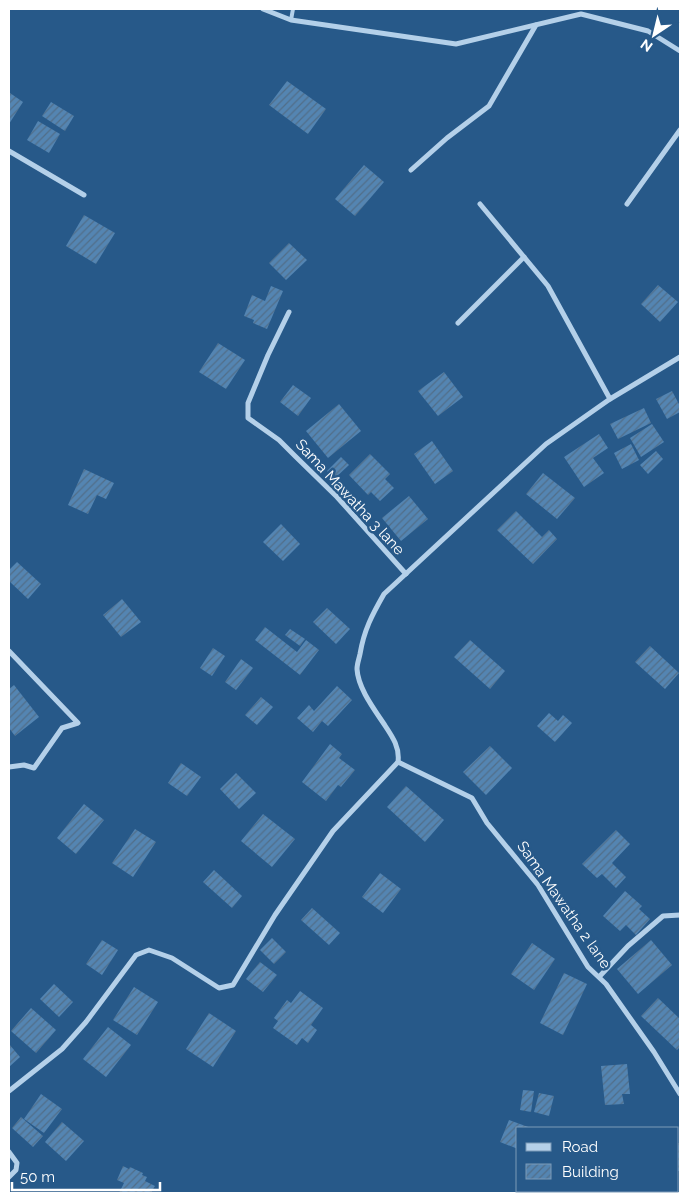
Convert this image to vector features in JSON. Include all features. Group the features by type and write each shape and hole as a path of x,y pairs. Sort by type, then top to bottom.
{"street":[{"path":"263,9 291,20 456,44 581,14 648,31 680,51"},
{"path":"411,170 447,138 489,106 536,25"},
{"path":"627,204 680,130"},
{"path":"9,151 84,195"},
{"path":"480,204 548,286 610,400"},
{"path":"458,323 524,257"},
{"name":"Sama Mawatha 3 lane","path":"290,312 268,355 248,403 248,418 279,440 302,462 337,497 406,574"},
{"path":"9,1091 62,1049 86,1022 136,955 149,950 172,958 219,988 234,985 276,915 333,832 398,762 399,752 392,735 373,708 360,682 357,669 361,644 368,621 384,594 546,444 610,400 680,357"},
{"path":"9,651 78,724 62,728 34,768 24,765 9,767"},
{"name":"Sama Mawatha 2 lane","path":"398,762 472,798 487,823 538,885 588,967 606,984 654,1052 680,1094"},
{"path":"599,977 628,946 663,916 680,915"},
{"path":"9,1152 18,1163 16,1170 9,1177"}],"lane":[{"path":"291,20 293,9"}],"building":[{"path":"287,81 326,109 308,134 269,105"},
{"path":"10,93 23,102 9,124 9,95"},
{"path":"51,102 74,116 65,131 42,116"},
{"path":"38,121 60,134 49,153 27,140"},
{"path":"364,165 384,182 355,216 335,199"},
{"path":"84,215 115,233 96,264 66,246"},
{"path":"289,243 307,260 286,280 269,263"},
{"path":"658,285 678,302 660,322 641,304"},
{"path":"271,286 283,291 267,329 253,323 254,320 244,316 252,295 265,301"},
{"path":"218,343 245,360 226,389 199,372"},
{"path":"444,372 463,397 438,416 418,391"},
{"path":"293,385 311,398 298,416 280,402"},
{"path":"672,391 680,406 680,412 667,419 656,399"},
{"path":"339,404 361,431 328,458 306,431"},
{"path":"644,408 651,423 618,439 610,424"},
{"path":"652,424 664,442 641,457 630,438"},
{"path":"599,434 608,448 593,458 604,473 584,487 564,457"},
{"path":"432,441 453,471 435,484 414,454"},
{"path":"631,444 639,460 622,469 614,453"},
{"path":"656,451 663,459 648,474 640,465"},
{"path":"370,454 390,474 385,479 394,488 380,501 371,492 368,495 349,475"},
{"path":"341,457 349,465 334,479 327,471"},
{"path":"84,469 114,483 106,499 97,495 88,514 68,505"},
{"path":"543,473 575,498 557,519 526,494"},
{"path":"409,496 428,519 401,541 382,518"},
{"path":"516,511 542,537 549,530 557,539 533,564 497,530"},
{"path":"281,524 300,544 283,561 263,542"},
{"path":"17,562 41,584 28,599 9,581 9,570"},
{"path":"122,599 141,622 121,637 103,615"},
{"path":"327,608 350,629 336,644 313,622"},
{"path":"265,627 297,652 306,640 319,650 300,675 255,640"},
{"path":"290,629 305,639 300,646 285,635"},
{"path":"470,640 505,671 490,689 454,657"},
{"path":"650,646 679,673 665,689 635,662"},
{"path":"213,648 225,656 212,676 200,668"},
{"path":"241,659 253,668 236,690 225,682"},
{"path":"14,685 39,717 15,736 9,728 9,689"},
{"path":"337,686 352,700 328,726 322,721 313,732 297,718 309,705 314,711"},
{"path":"261,697 273,707 257,725 245,715"},
{"path":"549,713 558,721 563,715 572,723 555,742 537,726"},
{"path":"330,744 342,754 339,758 355,770 341,787 338,785 326,801 302,782"},
{"path":"490,746 512,768 486,795 463,772"},
{"path":"181,763 201,777 187,796 168,783"},
{"path":"236,773 256,793 239,809 220,789"},
{"path":"406,786 444,820 425,842 387,807"},
{"path":"84,804 104,820 76,854 57,838"},
{"path":"263,814 295,839 272,867 241,841"},
{"path":"135,829 156,842 133,877 112,863"},
{"path":"616,830 630,844 612,863 626,877 616,888 602,874 597,878 582,864"},
{"path":"214,870 242,896 232,908 203,882"},
{"path":"380,873 401,889 383,913 362,897"},
{"path":"625,891 642,906 639,909 650,919 636,935 626,925 620,931 603,916"},
{"path":"312,908 340,933 329,945 301,920"},
{"path":"272,938 286,952 274,964 260,950"},
{"path":"102,940 118,950 102,975 86,964"},
{"path":"651,940 672,965 638,994 617,969"},
{"path":"532,943 555,959 534,990 511,974"},
{"path":"260,962 277,975 263,992 246,979"},
{"path":"564,973 587,984 563,1035 540,1023"},
{"path":"54,984 73,1002 59,1017 40,999"},
{"path":"134,987 158,1002 137,1035 113,1020"},
{"path":"300,991 323,1008 311,1025 317,1030 308,1043 302,1038 297,1045 273,1028 278,1021 274,1018 287,1000 291,1003"},
{"path":"658,998 680,1019 680,1047 677,1050 641,1016"},
{"path":"31,1008 56,1030 36,1053 11,1031"},
{"path":"209,1013 236,1031 213,1067 186,1049"},
{"path":"108,1027 131,1045 106,1077 83,1059"},
{"path":"9,1044 20,1057 9,1067"},
{"path":"627,1064 630,1094 622,1094 624,1104 605,1105 601,1066"},
{"path":"523,1090 534,1091 531,1112 520,1110"},
{"path":"539,1093 554,1096 549,1116 534,1112"},
{"path":"41,1094 62,1109 44,1133 24,1119"},
{"path":"21,1117 43,1136 33,1147 12,1128"},
{"path":"509,1120 528,1127 516,1127 516,1148 500,1142"},
{"path":"62,1122 84,1141 66,1161 45,1142"},
{"path":"679,1143 680,1143 679,1171"},
{"path":"123,1166 143,1173 142,1175 147,1177 145,1181 155,1186 151,1193 119,1193 124,1183 117,1180"}]}
